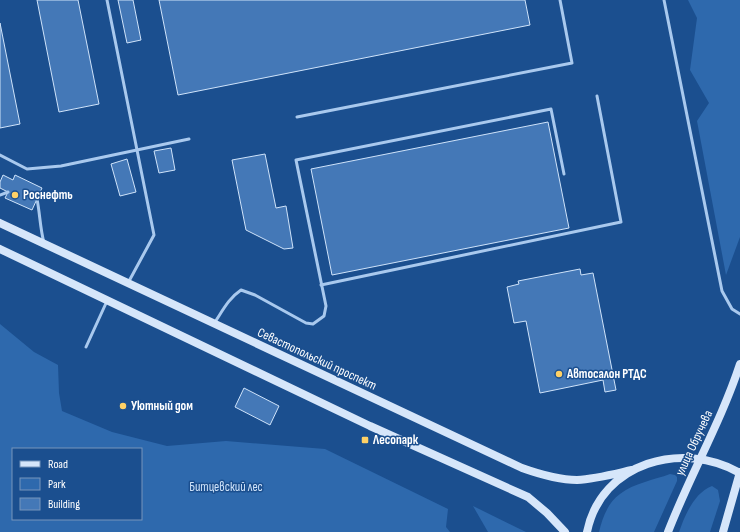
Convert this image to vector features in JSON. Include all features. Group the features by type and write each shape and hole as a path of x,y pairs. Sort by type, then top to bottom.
{"main road":[{"name":"Севастопольский проспект","path":"0,223 522,468 544,475 578,480 632,470"},
{"path":"0,249 370,426 528,497 547,513 565,532"},
{"name":"улица Обручева","path":"668,532 700,458 720,417 740,364"},
{"path":"588,532 596,506 618,480 632,470 642,466 665,460 687,457 713,460 740,472 723,532"}],"lane":[{"path":"107,0 154,235 128,283"},
{"path":"297,117 572,63 560,0"},
{"path":"664,0 722,291 732,309 740,314"},
{"path":"321,285 621,222 597,96"},
{"path":"214,324 227,303 241,290 255,295 306,323 313,324 324,316 326,306 296,160 552,109 564,174"},
{"path":"0,155 27,169 61,166 189,139"},
{"path":"0,195 8,192"},
{"path":"37,199 40,216 40,229 45,244"},
{"path":"86,347 108,300"}],"green space":[{"path":"688,0 740,0 740,237 726,275 697,121 709,103 690,70 697,18"},
{"name":"Битцевский лес","path":"0,324 34,352 58,365 59,393 62,411 112,432 167,446 226,441 325,449 448,509 446,527 450,532 0,532"},
{"path":"670,474 677,477 677,481 654,532 599,532 606,511 616,497 631,487"},
{"path":"712,486 718,490 720,501 710,532 679,532 687,512 695,499 706,489"},
{"path":"473,506 526,532 488,532"}],"building":[{"path":"37,0 78,0 99,104 59,112"},
{"path":"118,0 133,0 141,40 127,43"},
{"path":"159,0 525,0 530,25 178,95"},
{"path":"0,23 20,124 0,128"},
{"path":"548,122 569,228 332,275 311,169"},
{"path":"171,148 175,170 159,173 154,151"},
{"path":"265,154 276,208 286,206 293,248 284,249 246,230 232,160"},
{"path":"127,159 136,192 120,196 111,164"},
{"path":"3,175 13,180 15,175 42,188 32,210 5,198 8,192 0,188 0,182"},
{"path":"580,269 581,275 593,273 616,390 605,392 603,380 540,393 526,321 514,323 507,287 519,284 518,281"},
{"path":"244,388 279,406 270,425 235,407"}],"place":[{"name":"Роснефть","path":"15,195"},
{"name":"Автосалон РТДС","path":"559,374"},
{"name":"Уютный дом","path":"123,406"},
{"name":"Лесопарк","path":"365,440"}]}
